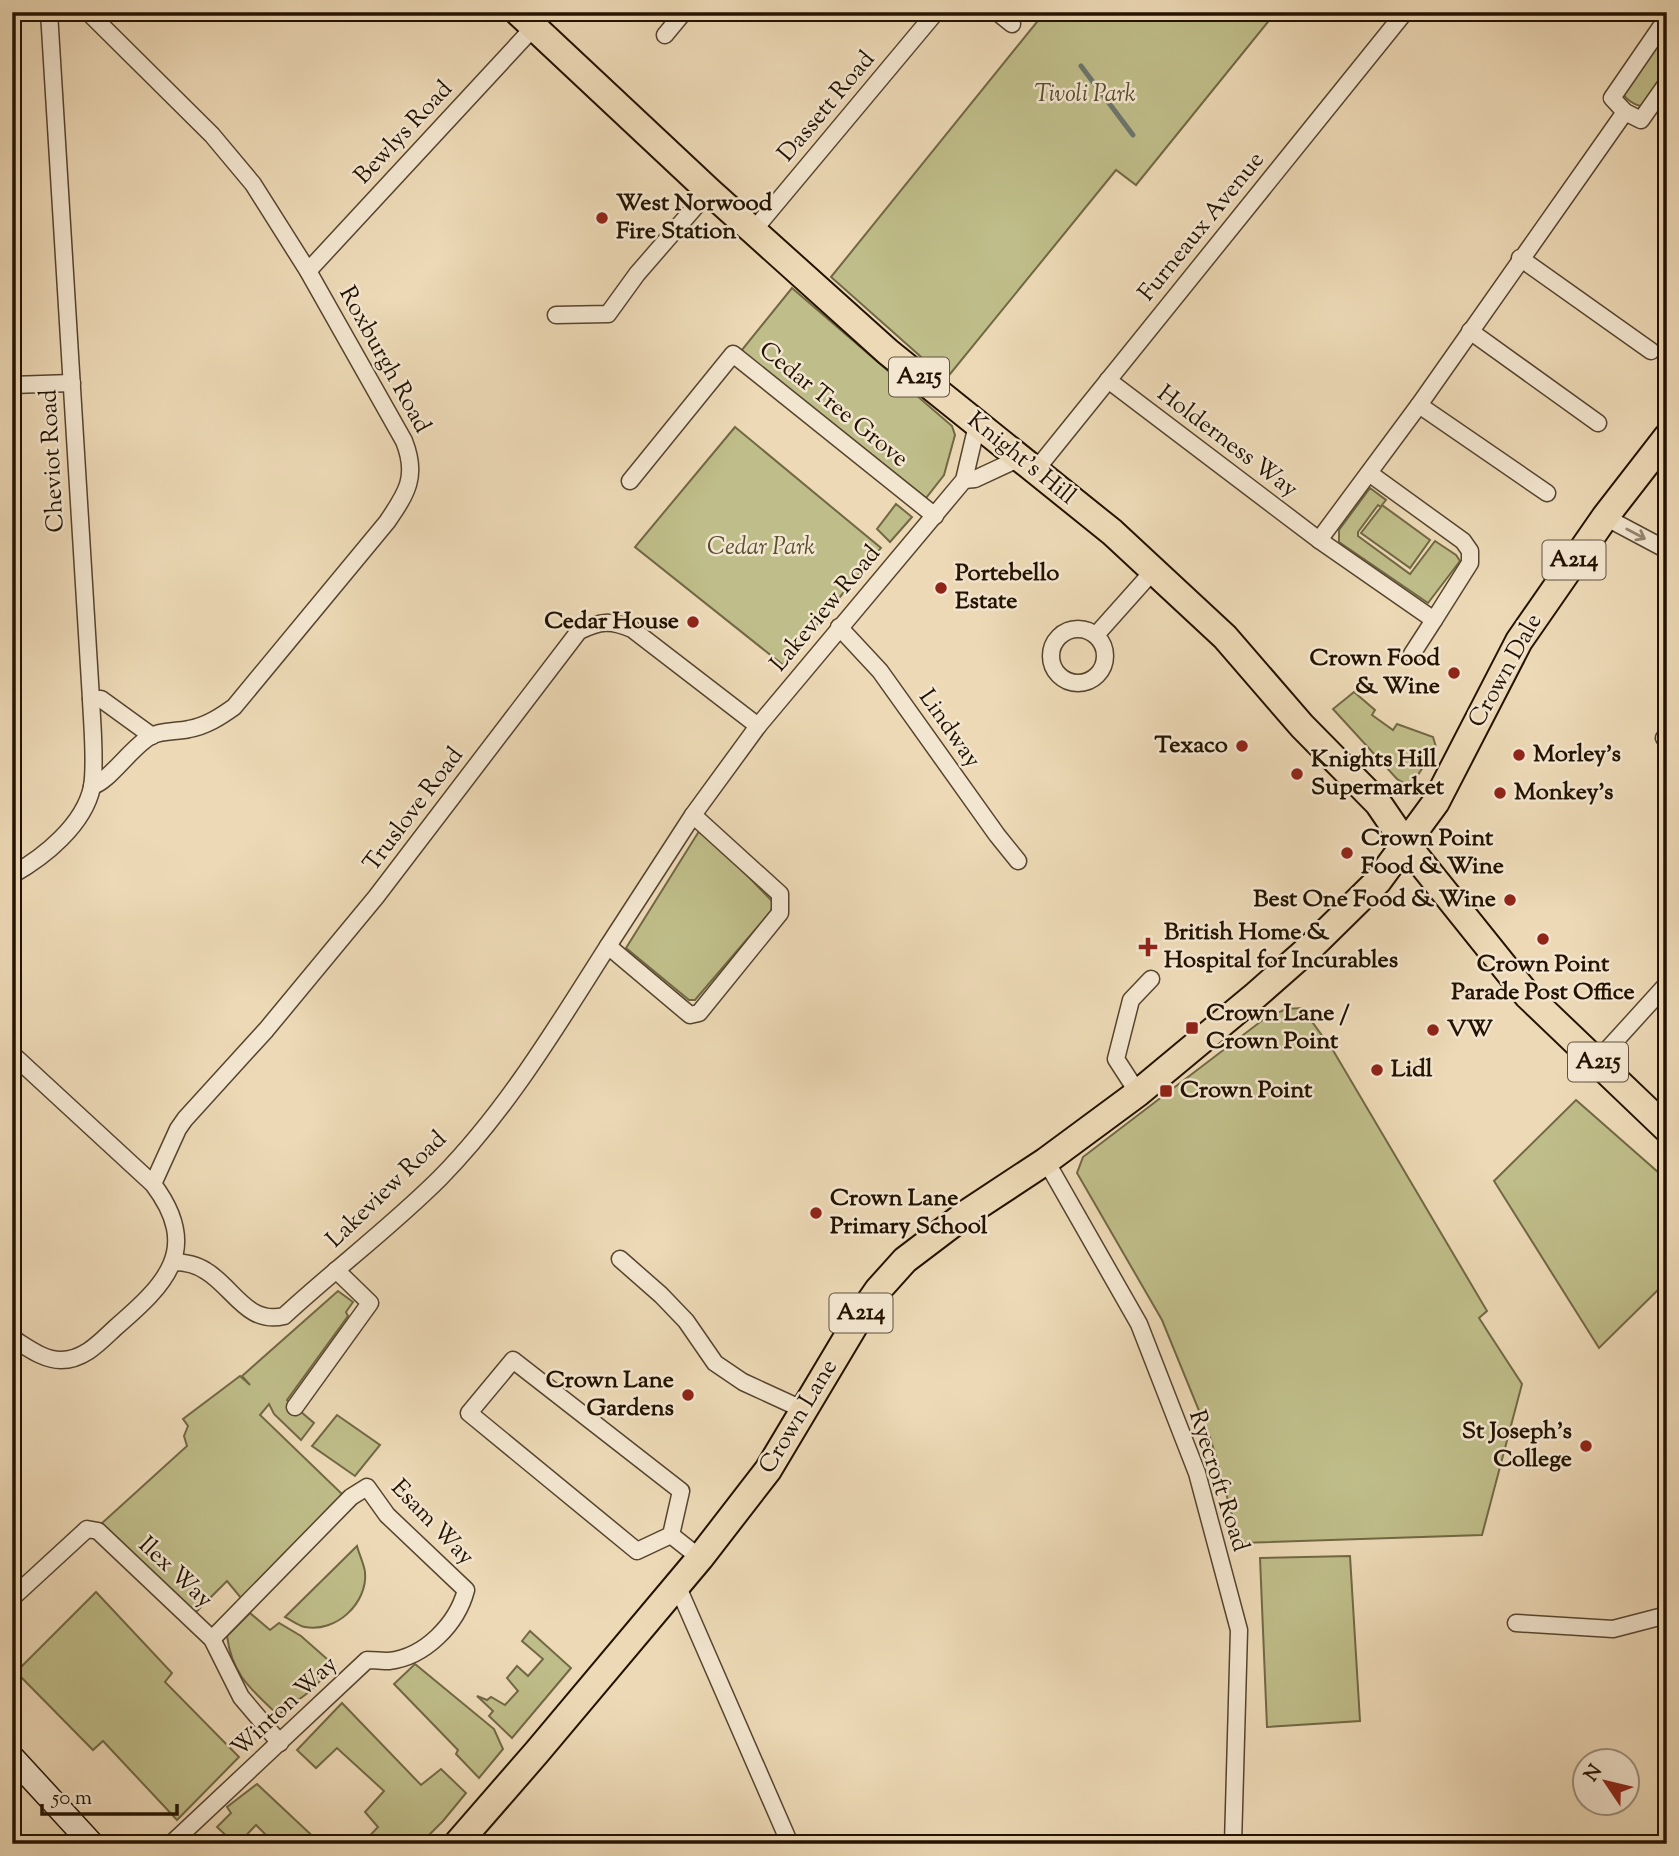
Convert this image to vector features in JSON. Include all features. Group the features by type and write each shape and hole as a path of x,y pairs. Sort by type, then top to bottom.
{"main road":[{"name":"Knight's Hill","path":"526,20 709,191 888,352 1154,570 1225,637 1302,726 1349,771 1378,803 1406,844"},
{"name":"Crown Dale","path":"1406,844 1436,802 1519,641 1605,517 1667,437"},
{"name":"A215","path":"1406,844 1528,996 1667,1129"},
{"name":"Crown Lane","path":"457,1844 700,1558 768,1470 860,1316 905,1260 967,1213 1046,1161 1139,1093 1324,935 1363,898 1406,844"}],"street":[{"name":"Cheviot Road","path":"12,874 32,862 63,835 83,808 92,786 91,699 49,12"},
{"name":"Roxburgh Road","path":"88,12 237,162 273,213 308,271 404,441 411,467 410,481 403,499 387,522 234,707 207,724 152,736 131,751 106,779 92,786"},
{"path":"665,35 684,12"},
{"name":"Dassett Road","path":"753,231 936,12"},
{"path":"998,12 1012,24"},
{"name":"Furneaux Avenue","path":"1027,464 1108,380 1405,12"},
{"path":"1658,12 1667,18 1612,98 1625,112 1641,120 1667,83"},
{"name":"Bewlys Road","path":"308,271 526,20"},
{"path":"1320,540 1419,405 1625,112"},
{"path":"556,316 608,314 637,274 709,191"},
{"path":"1520,258 1651,351"},
{"path":"1470,331 1598,423"},
{"name":"Cedar Tree Grove","path":"630,481 733,354 935,516"},
{"name":"Holderness Way","path":"1108,380 1320,540 1434,620"},
{"path":"12,385 72,383"},
{"path":"1419,405 1547,493"},
{"name":"Lakeview Road","path":"174,1262 183,1262 206,1270 251,1311 263,1317 285,1316 440,1178 503,1104 553,1034 693,815 758,726 964,480 977,425"},
{"path":"964,480 1027,464"},
{"path":"1369,473 1464,541 1470,551 1470,563 1412,654"},
{"path":"1605,517 1667,551"},
{"path":"1096,635 1154,570"},
{"name":"Truslove Road","path":"153,1184 178,1129 266,1030 376,897 579,632 597,623 616,623 632,629 758,726"},
{"name":"Lindway","path":"839,627 880,671 1018,861"},
{"path":"91,699 101,699 152,736"},
{"path":"608,946 690,1015 699,1013 780,913 780,894 693,815"},
{"path":"1139,1093 1116,1059 1130,1000 1151,979"},
{"path":"1597,1061 1667,984"},
{"path":"12,1054 153,1184 160,1193 175,1236 174,1262 168,1275 151,1296 89,1352 63,1360 52,1359 32,1351 12,1338"},
{"name":"Ryecroft Road","path":"1046,1161 1139,1324 1197,1473 1239,1630 1233,1844"},
{"path":"620,1259 661,1295 685,1321 715,1363 743,1382 804,1410"},
{"path":"295,1407 370,1303 336,1270"},
{"path":"513,1360 681,1491 671,1535 637,1550 470,1413 513,1360"},
{"name":"Esam Way","path":"212,1639 351,1497 368,1487 387,1515 466,1590 458,1613 435,1639 414,1653 390,1661 367,1660"},
{"name":"Ilex Way","path":"12,1598 87,1529 98,1531 212,1639 241,1697 280,1743"},
{"path":"671,1535 700,1558"},
{"path":"677,1585 790,1844"},
{"path":"1516,1623 1613,1629 1667,1615"},
{"name":"Winton Way","path":"171,1844 367,1660"},
{"path":"12,1757 92,1844"}],"green space":[{"name":"Tivoli Park","path":"1045,12 1276,12 1136,185 1116,170 946,379 831,277"},
{"path":"1664,34 1667,36 1667,71 1642,106 1637,105 1623,93"},
{"path":"792,288 952,426 955,435 944,475 926,498 741,351"},
{"name":"Cedar Park","path":"735,427 881,548 783,665 635,547"},
{"path":"1370,488 1386,500 1382,505 1430,540 1410,568 1361,533 1381,507 1378,505 1358,532 1358,536 1410,574 1435,541 1456,555 1460,561 1428,603 1339,542 1339,530"},
{"path":"896,504 912,517 890,542 877,529"},
{"path":"1354,692 1375,710 1372,715 1393,730 1397,724 1433,737 1436,747 1414,781 1407,785 1397,779 1333,709"},
{"path":"701,828 773,902 771,911 695,1000 689,1000 626,948"},
{"path":"1302,1008 1334,1052 1487,1311 1479,1318 1522,1384 1482,1535 1240,1543 1211,1440 1162,1320 1077,1173 1083,1157 1264,1019 1286,1009"},
{"path":"1576,1100 1667,1180 1667,1281 1599,1348 1494,1181"},
{"path":"338,1291 353,1302 346,1312 348,1316 287,1400 314,1423 301,1440 274,1414 269,1404 260,1415 343,1495 241,1598 227,1581 193,1615 101,1524 187,1446 184,1436 188,1426 183,1419 240,1376 250,1385 242,1376"},
{"path":"337,1415 380,1445 355,1476 312,1446"},
{"path":"357,1546 365,1572 365,1584 356,1605 348,1613 317,1628 303,1626 285,1617"},
{"path":"1350,1556 1360,1721 1267,1727 1260,1558"},
{"path":"96,1592 172,1673 165,1682 239,1757 177,1820 103,1741 93,1750 16,1672"},
{"path":"250,1613 270,1630 279,1623 301,1636 335,1666 309,1692 278,1715 244,1680 233,1661 227,1636"},
{"path":"530,1631 571,1668 512,1738 489,1716 493,1711 477,1696 487,1700 491,1697 505,1705 518,1691 507,1678 517,1666 528,1676 543,1659 522,1641"},
{"path":"415,1664 494,1729 503,1749 479,1778 456,1754 458,1750 394,1684"},
{"path":"342,1703 421,1785 441,1769 466,1793 420,1844 362,1844 378,1827 365,1812 384,1791 337,1748 316,1768 297,1750"},
{"path":"257,1784 321,1844 275,1844 256,1825 235,1844 217,1827 231,1813 227,1807"}],"waterway":[{"path":"1081,66 1133,135"}],"place":[{"name":"West Norwood Fire Station","path":"602,218"},
{"name":"Portebello Estate","path":"941,588"},
{"name":"Cedar House","path":"693,622"},
{"name":"Crown Food & Wine","path":"1454,673"},
{"name":"Texaco","path":"1242,746"},
{"name":"Morley's","path":"1519,755"},
{"name":"Knights Hill Supermarket","path":"1297,774"},
{"name":"Monkey's","path":"1500,793"},
{"name":"Crown Point Food & Wine","path":"1347,853"},
{"name":"Best One Food & Wine","path":"1510,900"},
{"name":"Crown Point Parade Post Office","path":"1543,939"},
{"name":"British Home & Hospital for Incurables","path":"1148,947"},
{"name":"Crown Lane / Crown Point","path":"1192,1028"},
{"name":"VW","path":"1433,1030"},
{"name":"Lidl","path":"1377,1070"},
{"name":"Crown Point","path":"1166,1091"},
{"name":"Crown Lane Primary School","path":"816,1213"},
{"name":"Crown Lane Gardens","path":"688,1395"},
{"name":"St Joseph's College","path":"1586,1446"}]}
